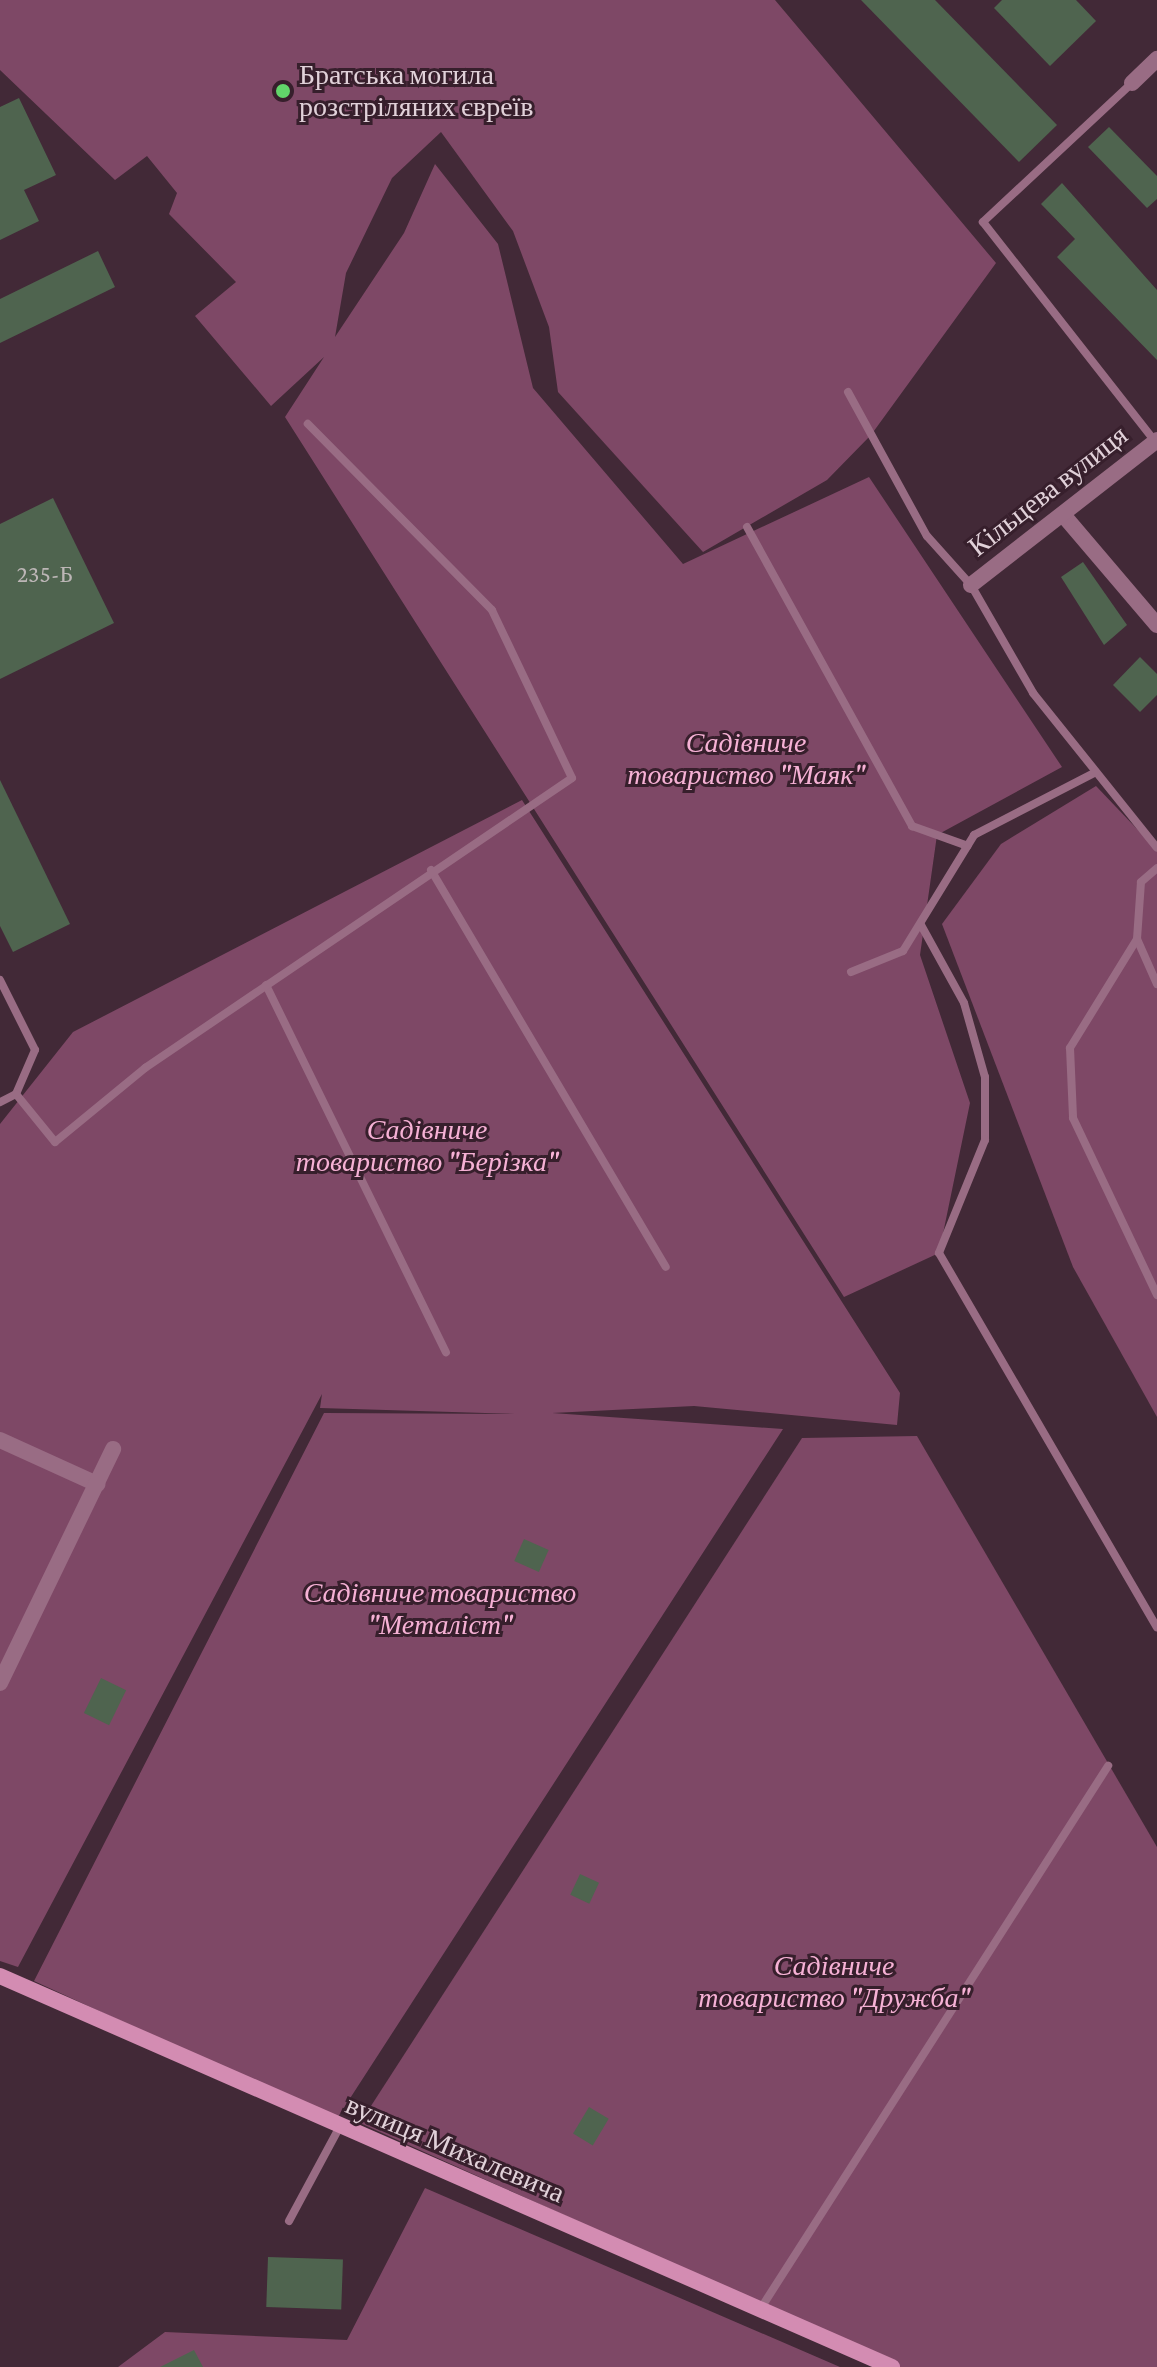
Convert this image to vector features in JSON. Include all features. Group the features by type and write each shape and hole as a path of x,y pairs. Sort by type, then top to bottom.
{"street":[{"path":"1132,83 1157,59"},
{"name":"Кільцева вулиця","path":"971,585 1065,517 1156,441"},
{"path":"1065,517 1157,625"},
{"path":"0,1440 97,1484"},
{"path":"0,1683 113,1449"},
{"name":"вулиця Михалевича","path":"0,1976 339,2128 892,2367"}],"lane":[{"path":"1132,83 983,222 1156,441"},
{"path":"848,392 927,536 971,585 1033,693 1157,848"},
{"path":"16,1094 55,1142 266,985 431,870 572,778 492,610 308,424"},
{"path":"747,527 912,826 968,846"},
{"path":"851,972 903,951 974,835 1096,772"},
{"path":"1157,868 1141,882 1137,939 1070,1048 1073,1118 1157,1295"},
{"path":"431,870 666,1267"},
{"path":"921,925 964,1003 985,1077 985,1140 939,1253 1157,1627"},
{"path":"1137,939 1157,984"},
{"path":"0,980 35,1050 16,1094 0,1102"},
{"path":"266,985 446,1352"},
{"path":"761,2308 1108,1766"},
{"path":"289,2221 339,2128"}],"green space":[{"name":"Садівниче товариство \"Маяк\"","path":"0,0 775,0 996,263 871,435 827,480 703,552 558,392 549,327 513,231 441,132 392,178 346,273 335,337 404,233 435,164 498,244 533,388 683,564 869,477 1062,767 937,835 920,955 970,1103 939,1253 844,1297 285,417 324,357 271,406 195,316 236,282 169,214 177,193 147,156 115,180 0,70"},
{"path":"1096,786 1157,850 1157,1417 1073,1267 942,924 1001,844"},
{"path":"522,800 900,1393 897,1425 694,1406 552,1413 783,1429 336,2120 34,1981 324,1413 515,1414 320,1408 322,1394 18,1967 0,1961 0,1124 73,1032"},
{"name":"Садівниче товариство \"Дружба\"","path":"917,1436 1157,1847 1157,2367 900,2367 360,2123 802,1438"},
{"path":"425,2188 840,2367 118,2367 165,2332 347,2340"}],"building":[{"path":"861,0 935,0 1057,125 1019,162"},
{"path":"1002,0 1076,0 1096,21 1050,66 994,8"},
{"path":"19,98 56,175 24,190 39,221 0,240 0,107"},
{"path":"1109,127 1157,176 1157,199 1147,208 1088,147"},
{"path":"1062,183 1157,290 1157,360 1057,257 1075,239 1041,204"},
{"path":"98,251 115,287 0,343 0,299"},
{"path":"53,498 114,623 0,679 0,524"},
{"path":"1083,562 1127,625 1104,645 1061,577"},
{"path":"1140,657 1157,674 1157,695 1140,712 1113,685"},
{"path":"0,780 70,924 13,952 0,926"},
{"path":"524,1539 549,1550 539,1572 514,1561"},
{"path":"101,1678 126,1690 109,1725 84,1713"},
{"path":"580,1874 599,1883 589,1904 570,1895"},
{"path":"589,2107 609,2119 593,2145 573,2134"},
{"path":"268,2257 343,2260 341,2310 266,2307"},
{"path":"194,2350 203,2367 160,2367"}],"place":[{"name":"Братська могила розстріляних євреїв","path":"283,91"}],"park label":[{"name":"Садівниче товариство \"Берізка\"","path":"427,1146"},
{"name":"Садівниче товариство \"Металіст\"","path":"440,1609"}]}
